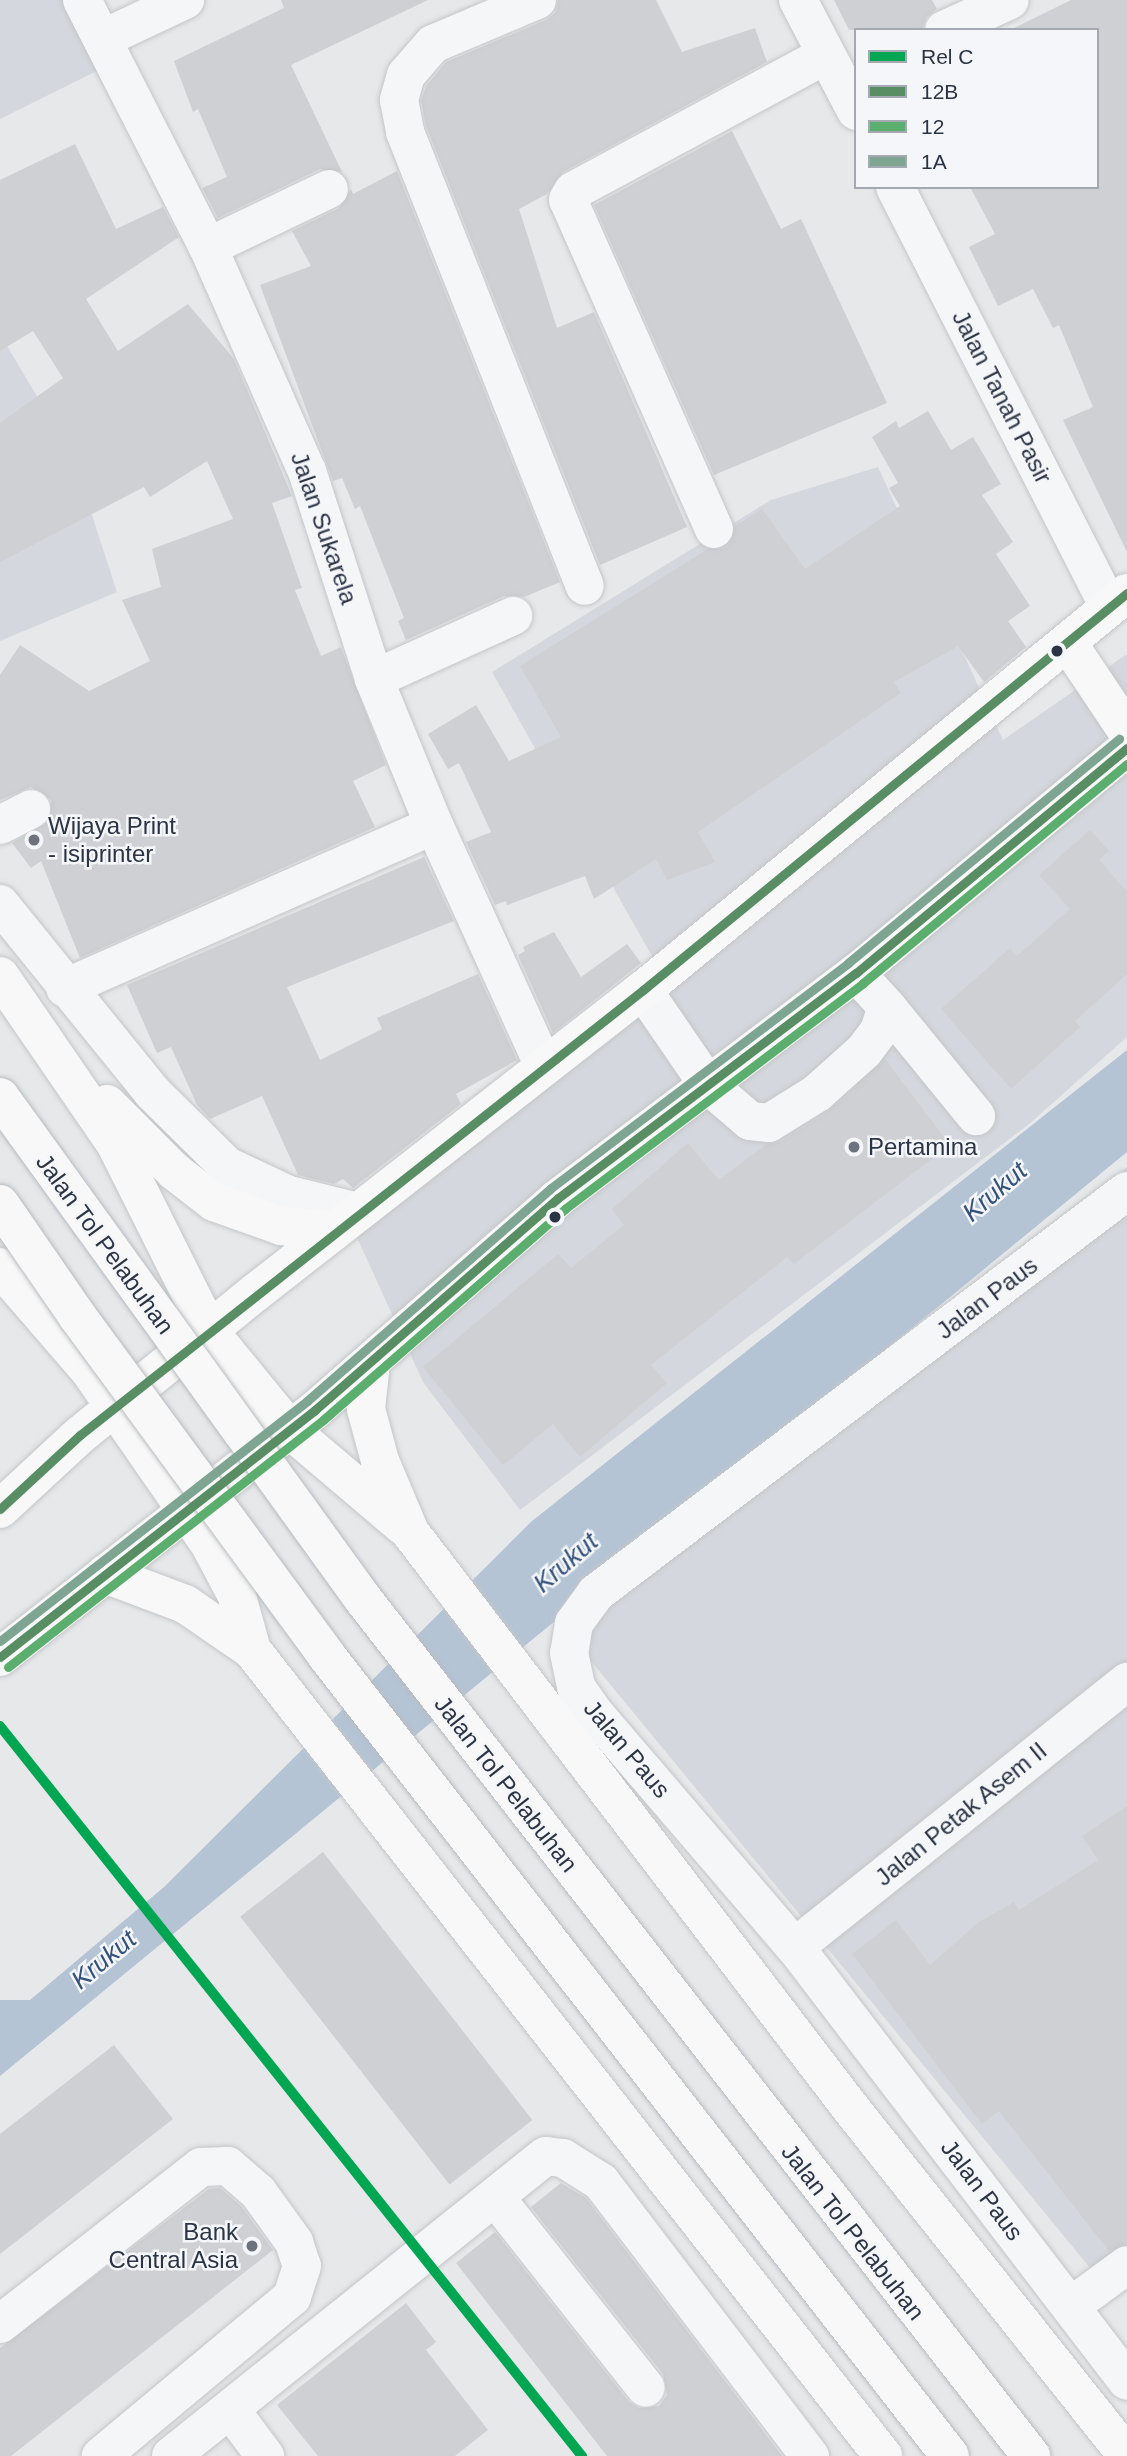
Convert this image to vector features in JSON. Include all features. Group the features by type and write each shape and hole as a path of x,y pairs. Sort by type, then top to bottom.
{"main road":[{"path":"0,1509 115,1408 209,1331 643,990 1118,600"},
{"path":"1068,643 1127,731"},
{"path":"0,1657 185,1509 290,1430 371,1363 558,1198 856,973 1127,748"},
{"path":"0,976 58,1055 129,1170 209,1331 290,1430 416,1541 849,2106 1127,2456"},
{"path":"58,1055 174,1171 214,1202 281,1226 346,1221"},
{"name":"Jalan Tol Pelabuhan","path":"0,1097 363,1599 1031,2456"},
{"path":"0,1203 78,1317 326,1655 950,2456"},
{"path":"0,1267 115,1408 185,1509 237,1597 259,1659"},
{"path":"371,1363 366,1409 380,1461 416,1541"},
{"path":"105,1574 185,1604 259,1659 883,2456"}],"street":[{"name":"Jalan Sukarela","path":"82,0 208,247 307,471 374,679 434,825 544,1066"},
{"path":"102,39 185,0"},
{"path":"537,0 433,44 406,75 399,100 405,132 585,586"},
{"path":"797,0 840,66 854,105"},
{"path":"948,28 1010,0"},
{"path":"714,529 568,201 573,191 840,66"},
{"path":"208,247 329,189"},
{"name":"Jalan Tanah Pasir","path":"896,189 1118,600"},
{"path":"374,679 513,616"},
{"path":"65,988 434,825"},
{"path":"0,904 65,988 152,1092 227,1166 346,1221"},
{"path":"856,973 976,1116"},
{"path":"643,990 708,1085 750,1121 769,1123 817,1093 864,1051 879,1031 887,1007"},
{"name":"Jalan Paus","path":"1127,1191 596,1593 574,1623 569,1653 576,1687 795,1947 1127,2381"},
{"name":"Jalan Petak Asem II","path":"795,1947 1127,1682"},
{"path":"172,2456 539,2159 563,2158 601,2182 810,2456"},
{"path":"0,2324 201,2166 228,2166 258,2192 294,2242 302,2266 292,2297 101,2456"},
{"path":"495,2197 646,2388"},
{"path":"1071,2305 1127,2265"},
{"path":"292,2297 321,2336"},
{"path":"230,2409 265,2456"}],"shaded area":[{"path":"0,0 85,0 115,62 0,119"},
{"path":"0,334 73,457 117,592 0,641"},
{"path":"878,467 1003,740 1127,654 1127,1037 1028,1125 520,1510 423,1382 343,1207 662,974 492,672 771,500"},
{"path":"1127,1167 1127,2270 1105,2286 559,1622"}],"water":[{"name":"Krukut","path":"1127,1050 1127,1152 0,2076 0,2000 30,2000 164,1887 532,1521"}],"building":[{"path":"281,0 428,0 291,65 342,172 320,169 218,218 202,188 227,177 198,109 193,112 174,61 284,8"},
{"path":"558,0 656,0 682,52 755,28 767,62 563,172 547,194 519,209 557,328 594,312 687,527 600,565 426,126 421,101 426,86 446,62 546,20 555,13"},
{"path":"834,0 932,0 937,9 926,18 923,28 849,30"},
{"path":"1071,0 1127,0 1127,552 1063,420 1093,407 1059,325 1053,328 1033,289 998,306 969,247 995,234 971,189 1099,189 1099,28 1014,28"},
{"path":"732,131 781,229 801,219 887,403 714,475 594,205"},
{"path":"75,144 116,229 163,207 179,237 86,299 118,351 188,304 234,359 292,496 272,503 302,588 295,590 321,656 341,647 386,765 353,781 375,827 80,958 41,861 31,868 12,843 49,821 51,800 31,787 0,800 0,675 20,645 89,691 150,661 122,600 161,587 152,549 233,519 207,461 150,497 144,487 0,562 0,423 63,378 33,331 0,351 0,180"},
{"path":"397,171 560,582 524,597 504,596 406,640 398,621 404,618 360,506 355,509 342,478 333,481 260,285 311,266 292,231 339,208 351,189 353,194"},
{"path":"928,411 951,450 973,437 1001,484 982,495 1013,542 996,554 1030,606 1008,621 1026,647 984,682 958,646 894,682 901,693 698,832 715,862 667,880 656,859 594,899 585,876 507,905 506,901 495,905 466,842 491,832 459,763 448,769 428,734 476,705 509,761 561,737 520,666 708,549 723,549 732,541 735,526 762,509 805,569 900,506 889,488 898,483 872,437 896,421 899,428"},
{"path":"1090,830 1109,851 1099,860 1127,891 1127,974 1075,1021 1080,1027 1011,1089 941,1009 1010,948 1017,956 1070,909 1039,875"},
{"path":"424,857 454,921 287,987 320,1060 382,1029 377,1018 478,974 517,1060 456,1094 461,1104 353,1188 343,1179 334,1184 298,1175 262,1096 210,1119 197,1105 171,1047 157,1053 127,985"},
{"path":"554,932 581,977 627,944 641,963 553,1033 518,955 525,951 523,947"},
{"path":"885,1059 950,1145 794,1264 787,1257 651,1365 667,1383 580,1457 553,1424 503,1465 423,1367 558,1254 571,1268 624,1225 612,1209 688,1143 719,1180 765,1145 781,1142 829,1111"},
{"path":"1127,1806 1127,2244 1109,2251 999,2111 982,2124 852,1954 896,1920 930,1965 979,1922 1014,1902 1019,1910 1098,1860 1082,1836"},
{"path":"323,1852 532,2120 450,2185 240,1917"},
{"path":"114,2045 173,2119 0,2254 0,2134"},
{"path":"561,2183 586,2198 782,2456 607,2456 456,2263 495,2232 629,2402 639,2408 659,2406 667,2395 663,2374 531,2207"},
{"path":"220,2188 242,2207 273,2250 11,2456 0,2456 0,2348 209,2189"},
{"path":"406,2303 436,2342 426,2350 488,2430 455,2456 318,2456 277,2405"}],"rail line":[{"name":"C","path":"0,1726 582,2456"}],"transit line":[{"name":"12B","path":"0,1509 80,1435 643,990 1127,593"},
{"name":"1A","path":"0,1641 307,1401 551,1188 848,963 1119,739"},
{"name":"12B","path":"0,1657 315,1410 558,1198 856,973 1127,748"},
{"name":"12","path":"8,1667 323,1420 566,1208 863,983 1127,764"}],"place":[{"name":"Wijaya Print - isiprinter","path":"34,840"},
{"name":"Pertamina","path":"854,1147"},
{"name":"Bank Central Asia","path":"252,2246"}]}
